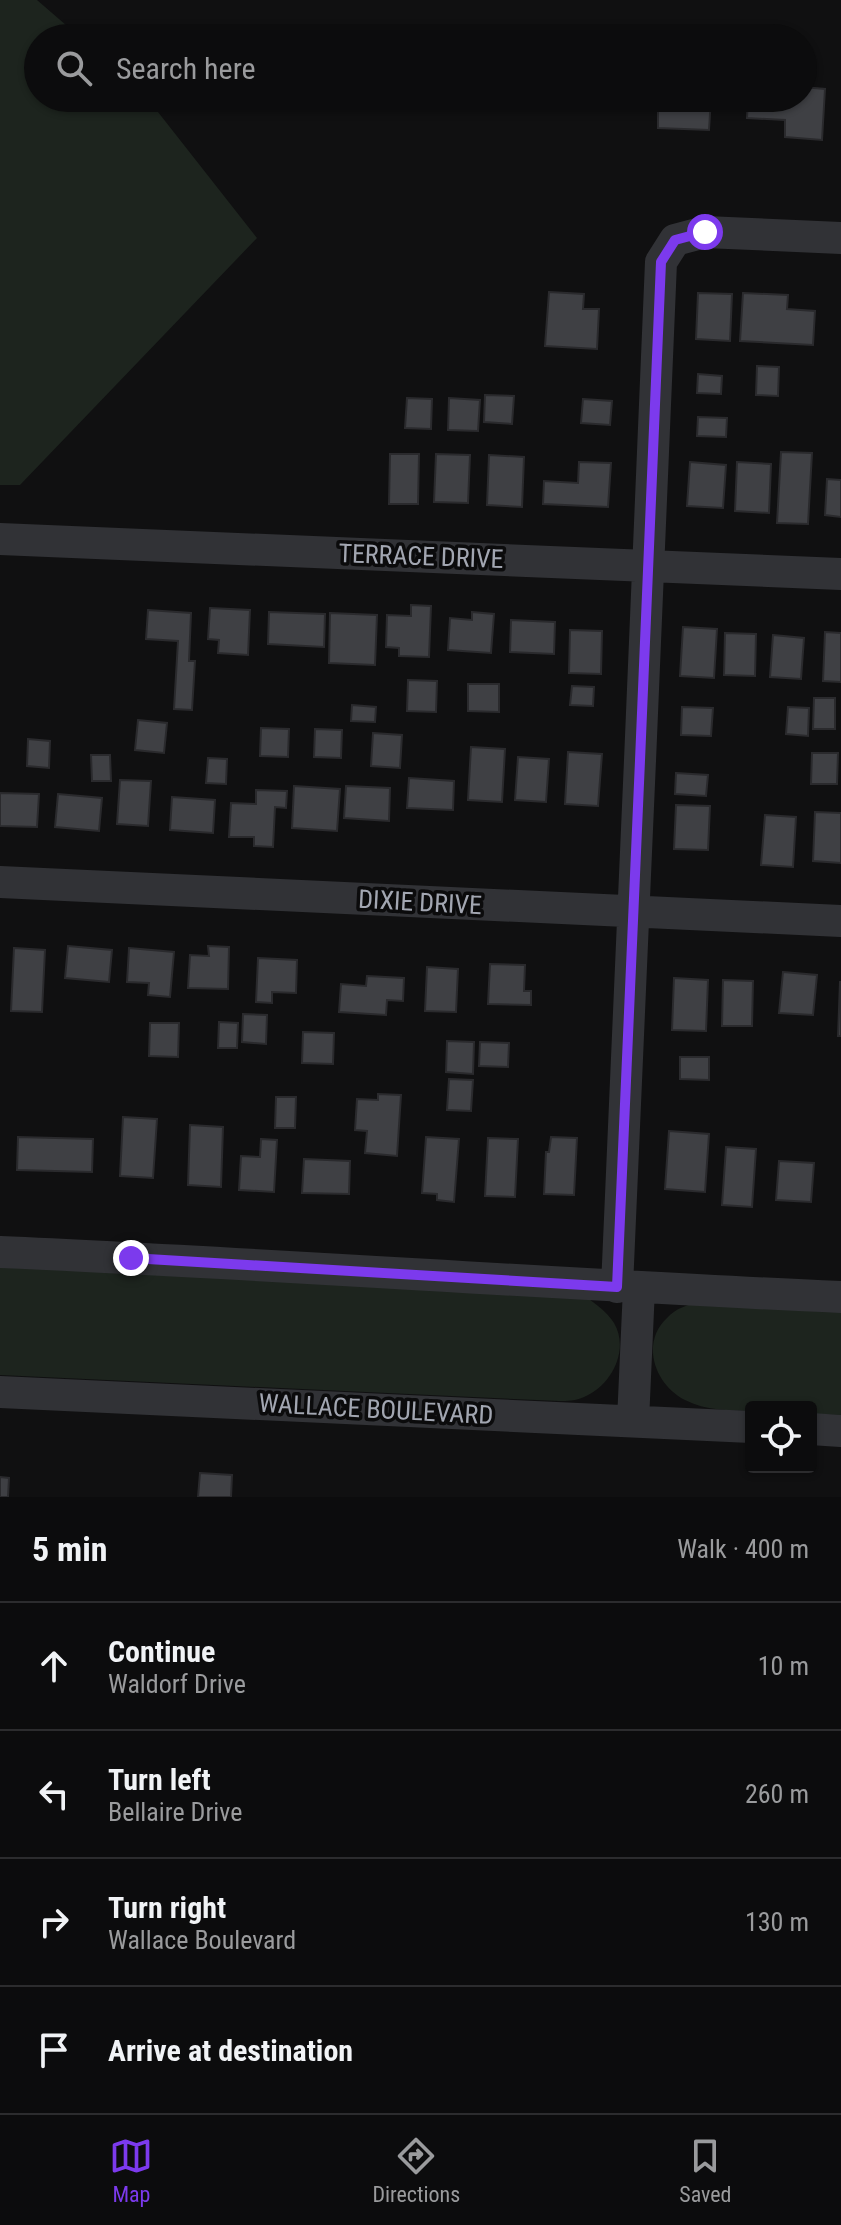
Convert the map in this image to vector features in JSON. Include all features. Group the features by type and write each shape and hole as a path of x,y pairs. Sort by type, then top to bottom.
{"street":[{"path":"633,1421 628,1288 632,912 661,262 675,240 705,232 841,238"},
{"name":"TERRACE DRIVE","path":"0,539 841,574"},
{"name":"DIXIE DRIVE","path":"0,882 841,921"},
{"path":"0,1252 841,1297"},
{"name":"WALLACE BOULEVARD","path":"0,1392 745,1427"},
{"path":"817,1429 841,1431"}],"shaded area":[{"path":"0,0 37,0 65,24 24,24 24,112 158,112 257,238 20,485 0,485"},
{"path":"0,1264 586,1297 614,1323 620,1344 619,1355 610,1376 594,1392 565,1401 0,1375"},
{"path":"700,1302 841,1305 841,1415 817,1414 817,1401 745,1401 745,1411 717,1409 685,1400 659,1374 653,1351 659,1328 682,1307"}],"building":[{"path":"817,88 825,89 822,140 785,137 785,120 747,118 747,112 817,112"},
{"path":"658,112 710,112 709,130 658,128"},
{"path":"549,292 584,294 583,309 599,309 597,349 545,346"},
{"path":"698,293 732,294 730,341 696,339"},
{"path":"743,293 788,295 787,309 815,311 813,345 740,341"},
{"path":"757,366 779,367 778,396 756,395"},
{"path":"698,374 722,376 721,394 697,393"},
{"path":"485,395 514,396 512,424 484,422"},
{"path":"407,398 432,399 431,429 405,428"},
{"path":"449,398 480,400 478,431 448,430"},
{"path":"583,399 612,401 610,425 581,423"},
{"path":"698,417 727,418 726,437 697,436"},
{"path":"781,452 812,453 808,524 777,523"},
{"path":"390,454 419,454 418,504 389,504"},
{"path":"436,454 470,455 468,503 434,502"},
{"path":"489,455 524,457 522,507 487,505"},
{"path":"579,462 611,463 608,507 543,504 544,481 578,483"},
{"path":"690,462 726,465 723,508 687,506"},
{"path":"737,462 771,464 769,513 735,511"},
{"path":"827,479 841,480 841,517 825,515"},
{"path":"411,605 431,606 429,657 399,656 399,648 386,647 387,615 411,616"},
{"path":"210,608 250,610 248,655 218,653 219,640 208,639"},
{"path":"148,610 191,613 189,661 195,661 192,710 174,709 178,641 146,639"},
{"path":"269,612 325,614 324,647 268,644"},
{"path":"472,612 494,614 491,653 448,650 450,618 472,620"},
{"path":"330,613 377,615 375,665 329,663"},
{"path":"511,620 555,622 554,654 510,652"},
{"path":"683,627 717,629 714,678 680,676"},
{"path":"570,630 602,631 601,674 569,673"},
{"path":"825,632 841,633 841,682 823,681"},
{"path":"725,633 756,634 755,676 724,675"},
{"path":"773,635 804,638 801,679 770,677"},
{"path":"408,680 437,681 436,712 407,711"},
{"path":"468,684 499,684 499,712 468,711"},
{"path":"572,686 594,687 593,706 570,705"},
{"path":"814,698 835,698 835,729 813,729"},
{"path":"352,705 376,707 375,722 351,721"},
{"path":"682,707 713,708 711,736 681,735"},
{"path":"788,707 809,708 808,736 786,734"},
{"path":"138,720 167,723 164,753 135,750"},
{"path":"261,728 289,729 288,757 260,756"},
{"path":"315,729 342,730 341,758 314,757"},
{"path":"373,733 402,735 400,768 371,766"},
{"path":"28,739 50,741 49,768 27,766"},
{"path":"471,747 505,749 502,802 468,800"},
{"path":"568,752 602,754 598,806 565,804"},
{"path":"812,753 838,753 837,784 811,784"},
{"path":"91,755 110,755 111,781 92,781"},
{"path":"518,757 549,759 546,802 515,800"},
{"path":"208,758 227,759 226,784 206,783"},
{"path":"676,773 708,775 706,796 675,794"},
{"path":"409,778 454,781 453,810 407,808"},
{"path":"120,780 151,781 148,826 117,824"},
{"path":"294,786 340,789 337,831 292,828"},
{"path":"346,786 390,788 389,821 344,818"},
{"path":"256,790 287,791 286,808 275,807 273,847 254,846 254,837 229,837 231,803 256,804"},
{"path":"0,793 39,794 37,827 0,826"},
{"path":"58,794 102,798 99,831 55,827"},
{"path":"172,797 215,800 213,833 170,830"},
{"path":"676,805 710,806 708,850 674,849"},
{"path":"815,812 841,813 841,863 813,861"},
{"path":"765,815 796,817 793,867 761,865"},
{"path":"68,946 112,950 109,982 65,978"},
{"path":"208,946 229,947 228,989 188,988 190,955 209,956"},
{"path":"14,948 45,950 42,1012 11,1011"},
{"path":"129,948 174,952 170,997 148,995 149,983 127,982"},
{"path":"258,958 297,960 296,993 272,992 272,1003 256,1002"},
{"path":"490,964 525,965 524,991 531,991 531,1005 488,1004"},
{"path":"427,967 458,969 456,1012 425,1011"},
{"path":"783,972 817,975 813,1015 779,1013"},
{"path":"367,976 404,978 403,1001 387,1000 386,1015 339,1012 341,984 366,986"},
{"path":"674,978 708,980 706,1031 672,1030"},
{"path":"723,980 753,981 752,1026 722,1026"},
{"path":"840,982 841,1036 838,1036"},
{"path":"243,1014 267,1015 266,1044 242,1042"},
{"path":"219,1022 238,1023 237,1048 218,1048"},
{"path":"150,1023 179,1023 178,1057 149,1056"},
{"path":"303,1032 334,1033 333,1064 302,1063"},
{"path":"447,1041 474,1042 473,1074 446,1072"},
{"path":"480,1042 509,1043 508,1067 479,1066"},
{"path":"680,1057 709,1057 709,1080 680,1079"},
{"path":"449,1079 473,1080 471,1111 447,1110"},
{"path":"378,1094 401,1095 397,1156 365,1153 367,1131 355,1130 357,1099 378,1100"},
{"path":"276,1097 296,1097 295,1128 275,1128"},
{"path":"123,1117 157,1119 153,1178 120,1176"},
{"path":"190,1125 223,1127 221,1187 188,1185"},
{"path":"669,1131 709,1134 705,1192 665,1189"},
{"path":"18,1137 93,1139 92,1172 17,1170"},
{"path":"426,1137 459,1139 454,1202 437,1200 437,1194 422,1193"},
{"path":"551,1137 577,1138 574,1195 544,1194 546,1152 549,1152"},
{"path":"488,1138 518,1139 515,1197 485,1196"},
{"path":"261,1139 277,1140 274,1192 239,1190 241,1156 260,1157"},
{"path":"726,1147 756,1149 752,1207 722,1205"},
{"path":"304,1159 350,1161 349,1194 302,1193"},
{"path":"779,1161 814,1163 811,1202 776,1200"},
{"path":"200,1473 232,1475 231,1497 198,1497"},
{"path":"0,1477 9,1478 8,1497 0,1497"}],"route":[{"path":"131,1258 617,1287 661,262 675,240 705,232"}]}
